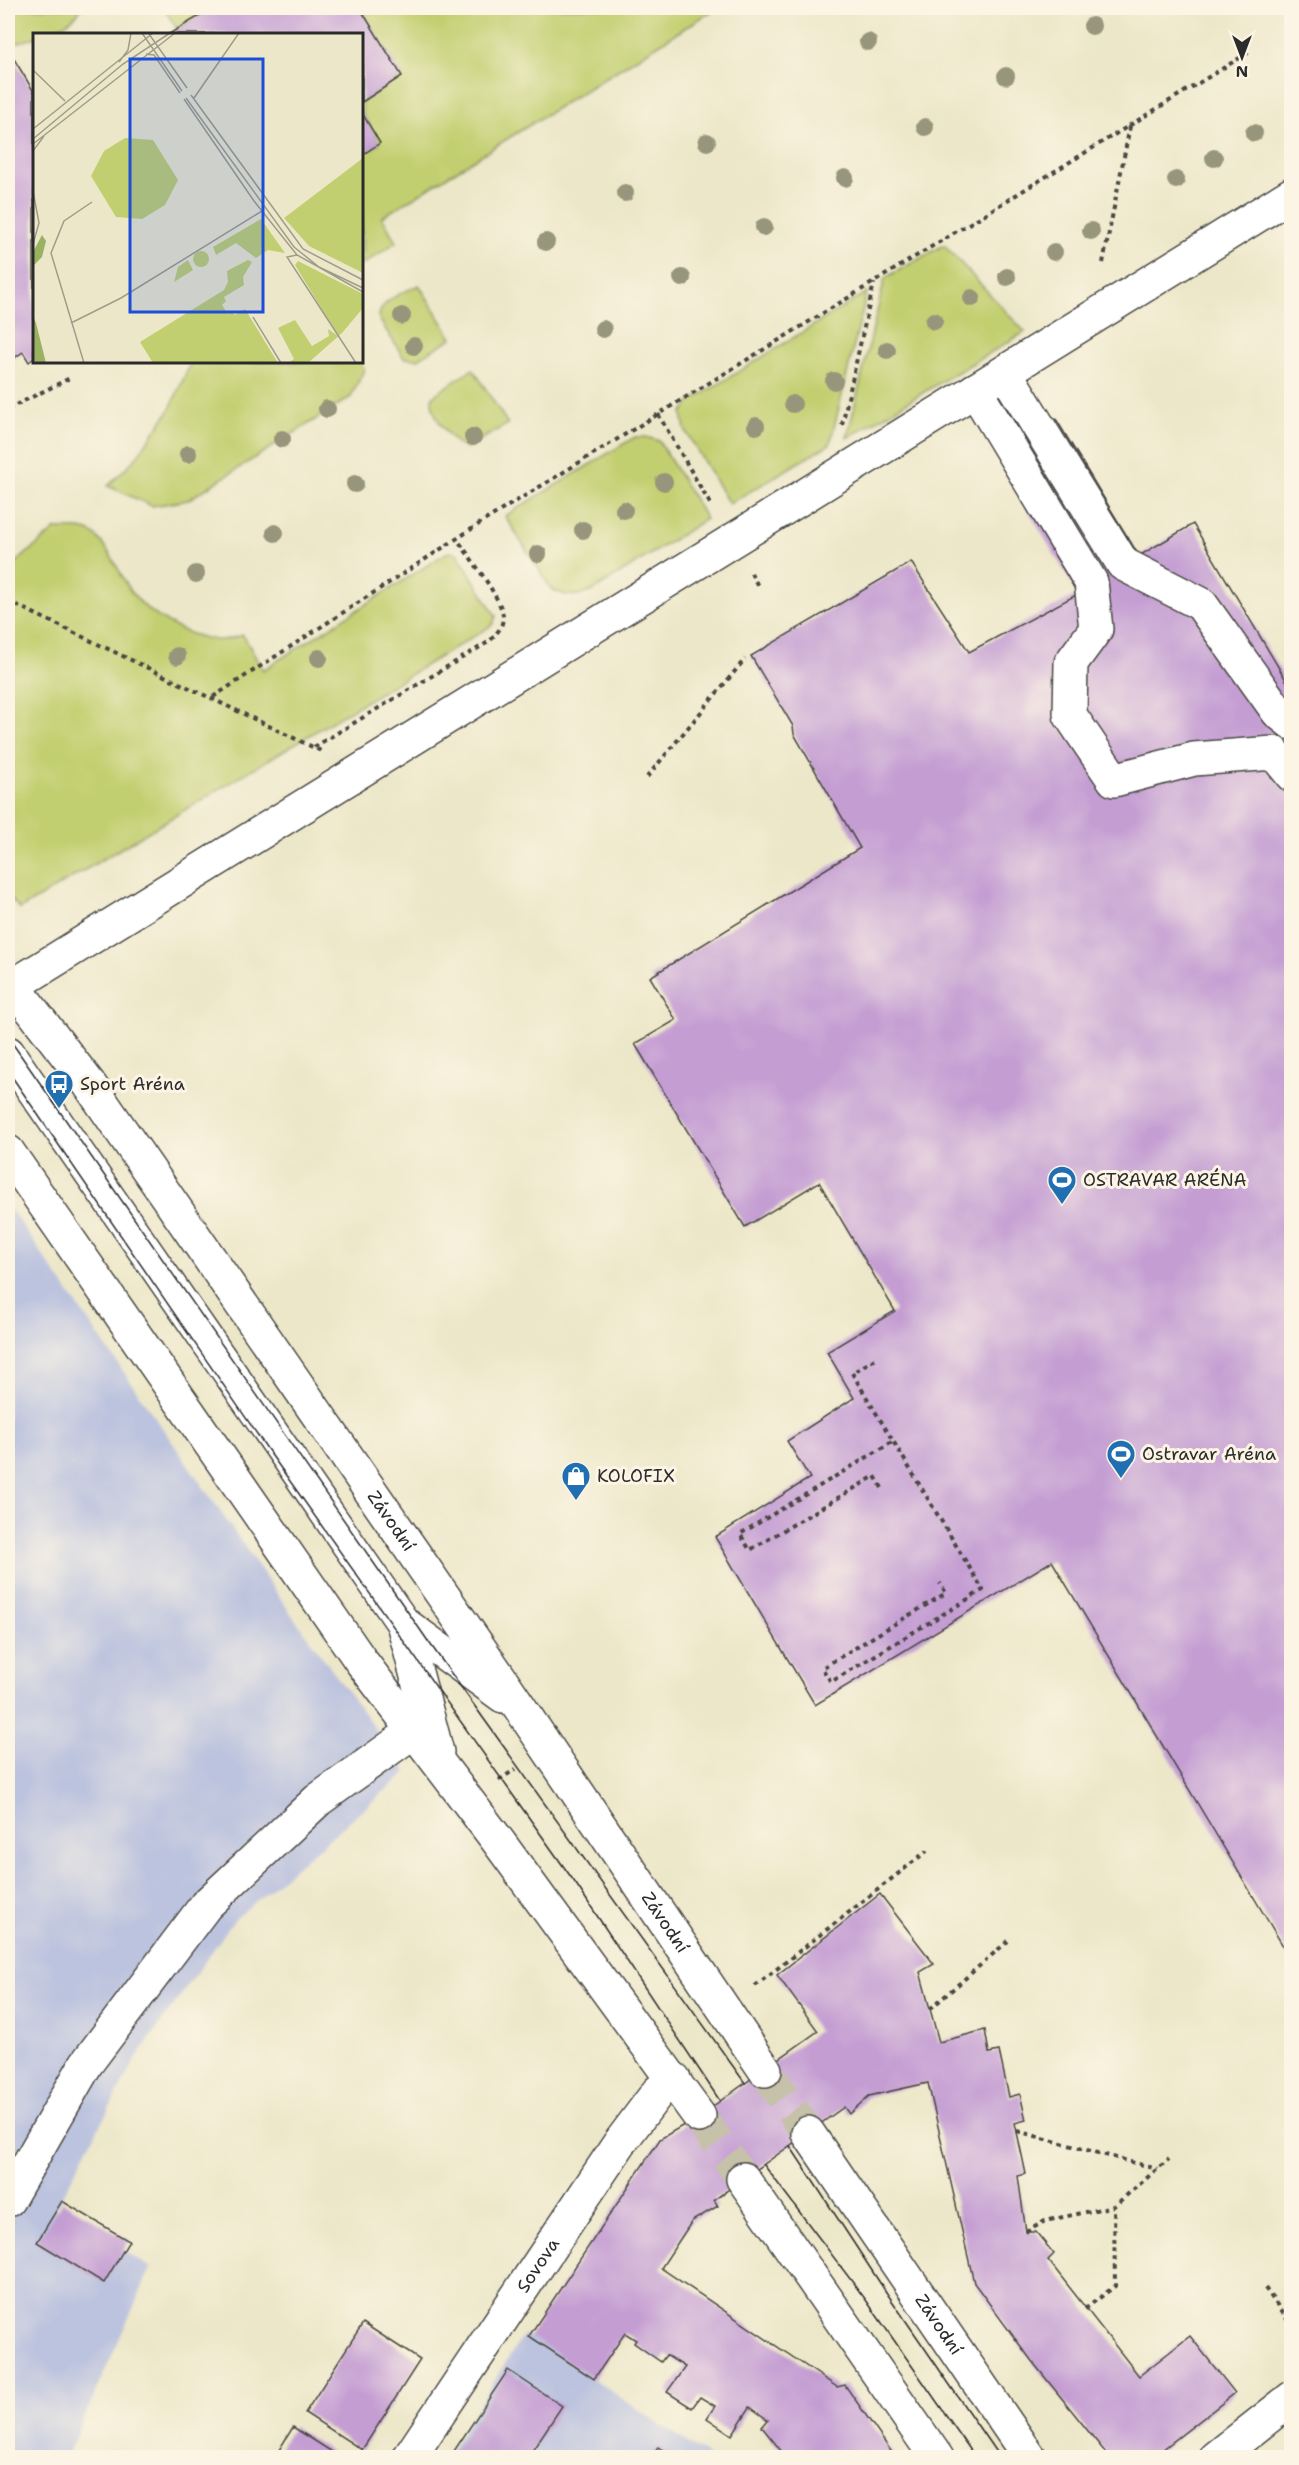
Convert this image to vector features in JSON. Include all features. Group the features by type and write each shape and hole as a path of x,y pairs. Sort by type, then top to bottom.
{"street":[{"path":"10,982 361,771 1292,194"},
{"path":"1005,372 1123,564 1201,604 1278,712 1292,723"},
{"path":"975,390 1091,582 1096,629 1071,663 1070,715 1114,780 1194,759 1274,753 1292,775"},
{"name":"Závodní","path":"10,982 96,1094 522,1710 765,2070"},
{"path":"8,1053 403,1623 522,1710"},
{"path":"8,1152 361,1661 674,2079 699,2116"},
{"path":"403,1623 441,1766"},
{"path":"8,2199 86,2064 206,1905 318,1800 414,1731"},
{"name":"Sovova","path":"409,2457 619,2144 658,2092 674,2079"},
{"name":"Závodní","path":"808,2133 1030,2457"},
{"path":"743,2179 932,2452"},
{"path":"1216,2457 1292,2398"}],"path":[{"path":"213,697 457,539 1251,51"},
{"path":"1093,317 1130,125"},
{"path":"830,480 874,282"},
{"path":"8,410 72,377"},
{"path":"658,414 759,588"},
{"path":"313,747 490,641 496,634 502,625 501,606 457,539"},
{"path":"8,601 213,697 361,771"},
{"path":"647,777 746,659"},
{"path":"875,1359 852,1373 983,1590 831,1682 822,1668 946,1593 940,1583"},
{"path":"882,1488 875,1476 750,1550 740,1534 894,1441"},
{"path":"748,1992 927,1851"},
{"path":"930,2009 1008,1941"},
{"path":"1017,2131 1157,2169"},
{"path":"1026,2232 1045,2220 1114,2206 1169,2159"},
{"path":"1085,2309 1115,2286 1114,2206"},
{"path":"1265,2288 1292,2326"}],"shaded area":[{"path":"8,1205 294,1618 407,1772 235,1919 137,2057 55,2209 151,2268 66,2458 8,2457"},
{"path":"523,2335 529,2336 709,2457 446,2458"}],"green space":[{"path":"8,8 82,8 58,28 46,33 33,33 33,38 8,46"},
{"path":"164,8 213,8 177,29"},
{"path":"360,8 717,8 382,217 396,242 363,264 363,154 380,143 363,115 363,101 402,76"},
{"path":"944,245 1025,332 847,438 885,278"},
{"path":"419,285 452,338 418,359 404,358 379,319 380,312 393,298"},
{"path":"867,292 830,444 729,504 685,430 682,413 691,401"},
{"path":"191,363 361,363 364,370 351,397 188,500 152,506 108,486 136,458 169,411"},
{"path":"473,369 508,424 466,448 454,440 442,426 432,402 433,396"},
{"path":"635,437 646,437 659,441 706,519 591,592 570,595 551,589 505,516"},
{"path":"56,529 79,529 88,531 98,538 137,599 168,623 192,634 216,640 226,640 243,635 263,670 448,552 457,553 496,616 493,624 486,629 20,909 11,899 8,899 8,569"}],"building":[{"path":"213,8 360,8 402,76 363,101 363,33 171,33"},
{"path":"8,49 33,90 33,359 29,362 23,352 8,362"},
{"path":"363,115 380,143 363,154"},
{"name":"OSTRAVAR ARÉNA","path":"1056,419 1139,556 1193,524 1292,690 1292,1961 1052,1561 815,1705 715,1537 810,1478 787,1441 854,1398 827,1352 895,1311 819,1182 745,1227 635,1044 676,1020 650,977 860,848 794,734 793,726 751,656 911,562 969,652 1078,594 995,455"},
{"path":"880,1894 934,1964 920,1972 939,2042 985,2030 989,2053 999,2051 1009,2097 1020,2094 1026,2120 1015,2123 1026,2174 1018,2176 1026,2232 1036,2232 1054,2254 1048,2260 1139,2376 1190,2336 1235,2393 1153,2457 1109,2457 1031,2360 974,2283 928,2083 869,2096 849,2114 844,2107 714,2200 718,2206 692,2221 661,2268 837,2387 845,2385 895,2457 786,2457 762,2427 768,2420 750,2407 732,2435 707,2418 715,2406 700,2397 692,2408 667,2392 685,2367 666,2355 661,2362 634,2343 636,2340 625,2333 594,2379 529,2336 660,2139 699,2116 818,2031 777,1975"},
{"path":"62,2201 129,2241 104,2283 37,2242"},
{"path":"363,2323 420,2360 362,2450 305,2413"},
{"path":"508,2370 562,2406 528,2457 450,2457"},
{"path":"293,2427 340,2457 291,2457 279,2450"},
{"path":"658,2447 673,2457 651,2457"}],"tunnel":[{"path":"765,2070 808,2133"},
{"path":"699,2116 743,2179"}],"tram line":[{"path":"8,1037 428,1641 745,2083"},
{"path":"8,1071 270,1453 576,1884 720,2101"},
{"path":"790,2146 884,2289 1000,2458"},
{"path":"764,2165 866,2300 976,2458"}],"place":[{"name":"Sport Aréna","path":"59,1110"},
{"name":"OSTRAVAR ARÉNA","path":"1062,1206"},
{"name":"Ostravar Aréna","path":"1121,1480"},
{"name":"KOLOFIX","path":"576,1502"}]}
